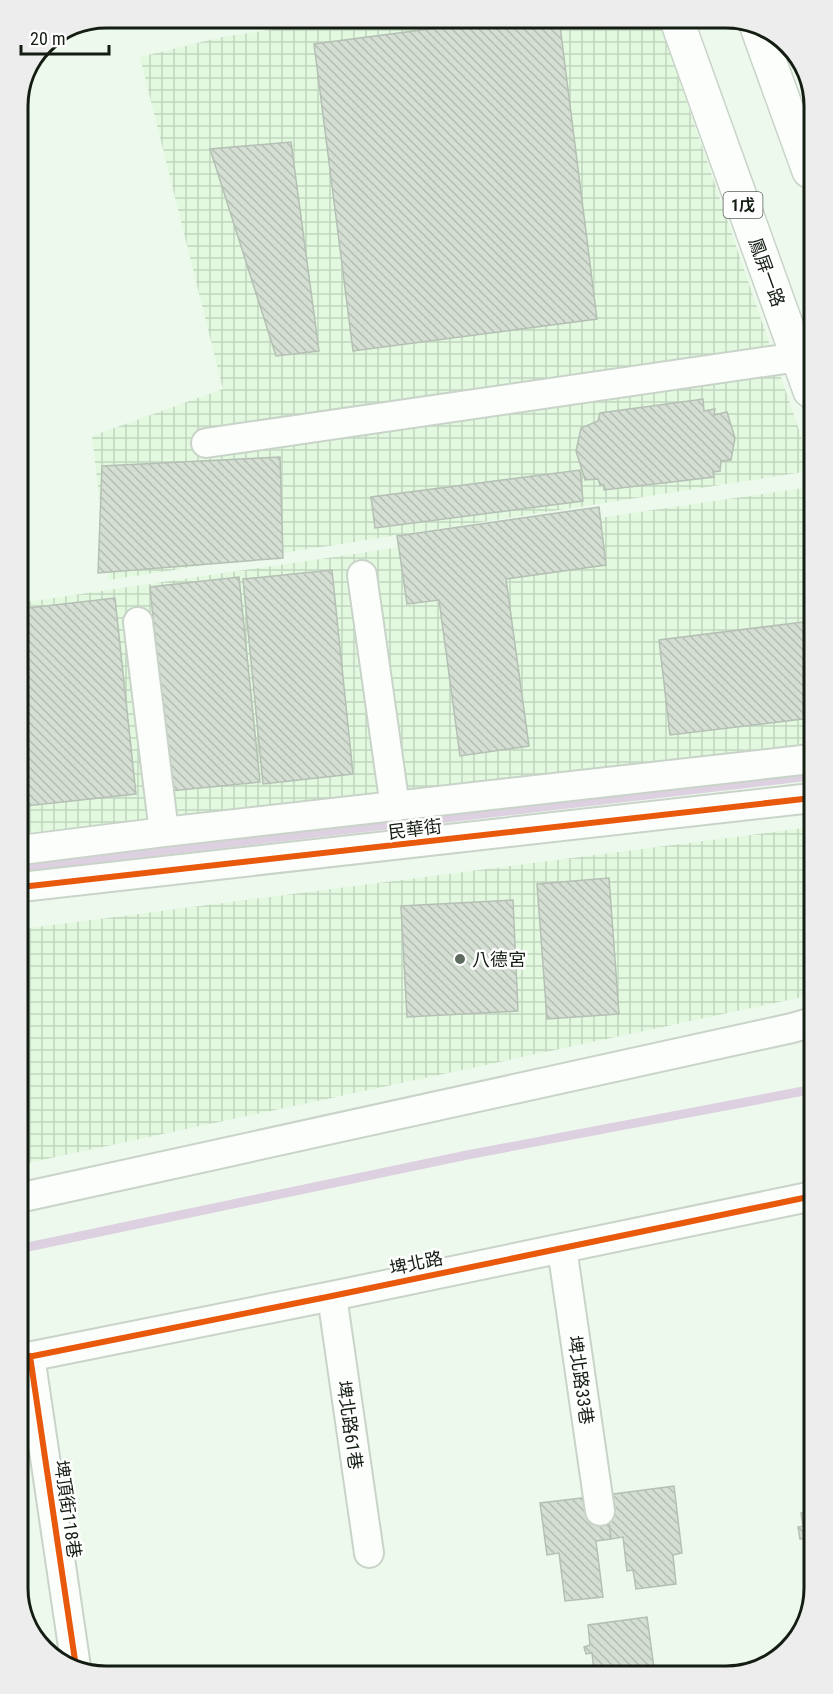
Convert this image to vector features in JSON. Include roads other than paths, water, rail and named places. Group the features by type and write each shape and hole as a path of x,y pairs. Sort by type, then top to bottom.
{"main road":[{"name":"鳳屏一路","path":"680,29 804,374"},
{"path":"761,37 804,157"}],"street":[{"path":"206,443 798,357"},
{"path":"362,575 395,807"},
{"path":"138,622 164,832"},
{"path":"29,849 804,760"},
{"name":"民華街","path":"29,886 804,799"},
{"path":"29,1196 804,1025"},
{"name":"埤北路","path":"29,1357 804,1198"},
{"name":"埤北路33巷","path":"562,1248 600,1511"},
{"name":"埤北路61巷","path":"332,1296 369,1553"},
{"name":"埤頂街118巷","path":"29,1370 75,1658"}],"waterway":[{"path":"29,866 804,777"},
{"path":"29,1247 467,1155 804,1091"}],"place":[{"name":"八德宮","path":"460,959"}]}
